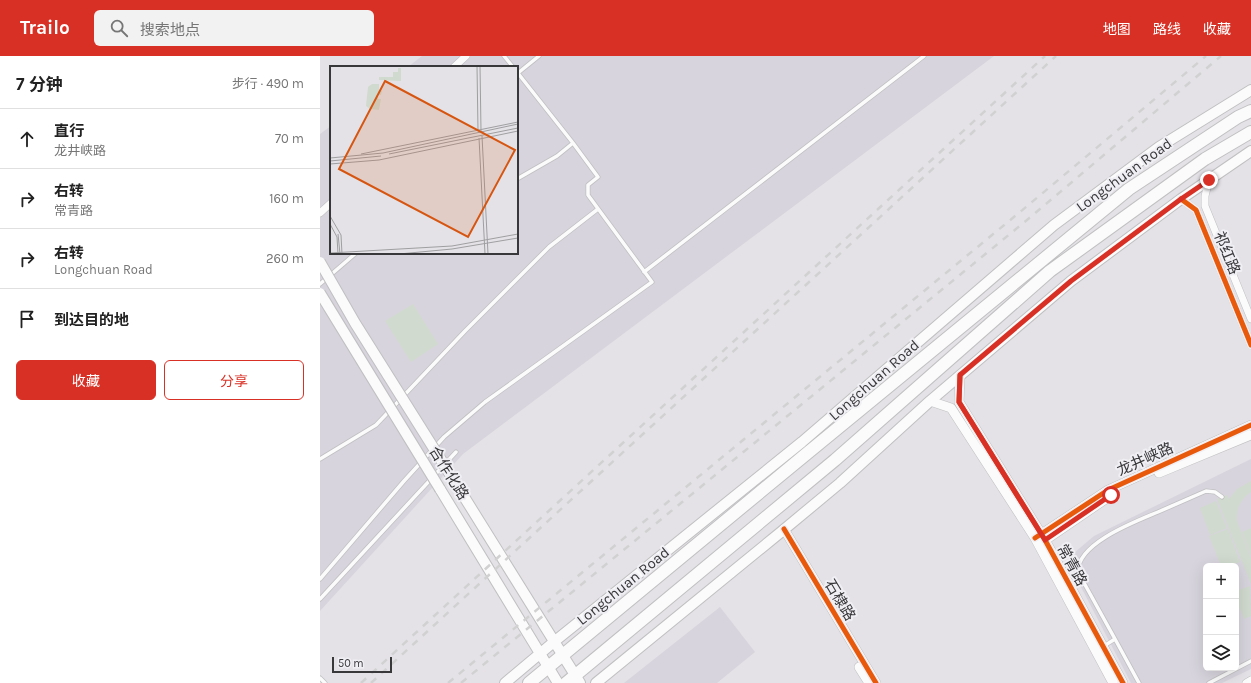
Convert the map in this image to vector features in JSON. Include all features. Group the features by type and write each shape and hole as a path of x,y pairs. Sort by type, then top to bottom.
{"highway":[{"name":"Longchuan Road","path":"529,683 1130,189 1238,117 1251,111"},
{"path":"566,683 578,679 835,460 1050,272 1205,159 1251,132"}],"main road":[{"name":"Longchuan Road","path":"505,683 802,442 1054,225 1159,147 1251,90"},
{"path":"596,683 840,483 930,401 1071,281 1181,199 1251,151"},
{"name":"合作化路","path":"320,262 355,323 578,679"},
{"name":"合作化路","path":"320,293 558,683"}],"street":[{"path":"455,66 466,56"},
{"name":"祁红路","path":"1209,180 1205,196 1205,206 1251,319"},
{"name":"祁红路","path":"1181,199 1196,210 1251,345"},
{"path":"320,213 330,204"},
{"name":"常青路","path":"960,375 959,402 1040,539 1100,648 1123,683"},
{"name":"常青路","path":"930,401 951,408 1040,539"},
{"name":"龙井峡路","path":"1040,539 1108,490 1251,425"},
{"name":"龙井峡路","path":"1040,539 1111,495 1140,481 1251,435"},
{"name":"石棣路","path":"782,531 869,683"},
{"name":"石棣路","path":"782,531 876,683"},
{"name":"常青路","path":"1100,648 1113,683"},
{"path":"1246,683 1251,680"}],"lane":[{"path":"504,56 512,66"},
{"path":"518,72 539,56"},
{"path":"644,272 924,56"},
{"path":"320,579 444,437 485,402 652,282 588,196 588,185 598,178 573,143 518,74"},
{"path":"518,178 556,156 573,143"},
{"path":"320,458 376,425 465,331 549,247 598,209"},
{"path":"320,284 355,254"},
{"path":"320,599 456,452"},
{"path":"1139,683 1078,572 1078,564 1082,557 1093,547 1113,532 1130,524 1206,491 1213,491 1222,497"},
{"path":"1100,648 1115,639"},
{"path":"1209,683 1251,661"},
{"path":"320,678 325,683"}],"shaded area":[{"path":"422,56 994,56 463,454 320,611 320,134 330,127 330,254 518,254 518,66 409,66"},
{"path":"413,304 438,344 411,362 385,321"},
{"path":"1251,459 1251,669 1222,683 1131,683 1069,564 1074,553 1094,536"},
{"path":"1251,481 1251,492 1240,504 1237,512 1237,521 1251,558 1251,584 1217,499 1227,495 1229,499 1237,489"},
{"path":"1216,501 1227,528 1210,535 1200,508"},
{"path":"1251,528 1251,556 1242,532"},
{"path":"1228,529 1240,562 1220,563 1209,536"},
{"path":"1250,586 1251,616 1244,619 1239,606 1239,590"},
{"path":"720,607 755,652 717,683 624,683"}],"railway":[{"path":"361,683 1045,56"},
{"path":"371,683 1056,56"},
{"path":"448,683 1020,212 1206,56"},
{"path":"461,683 1027,220 1221,56"}],"cycle path":[{"path":"1181,199 1196,210 1251,345"},
{"path":"960,375 959,402 1045,540 1123,683"},
{"path":"1035,538 1108,490 1251,425"},
{"path":"784,529 876,683"}],"route":[{"path":"1111,495 1045,540 959,402 960,375 1071,281 1181,199 1209,180"}]}
